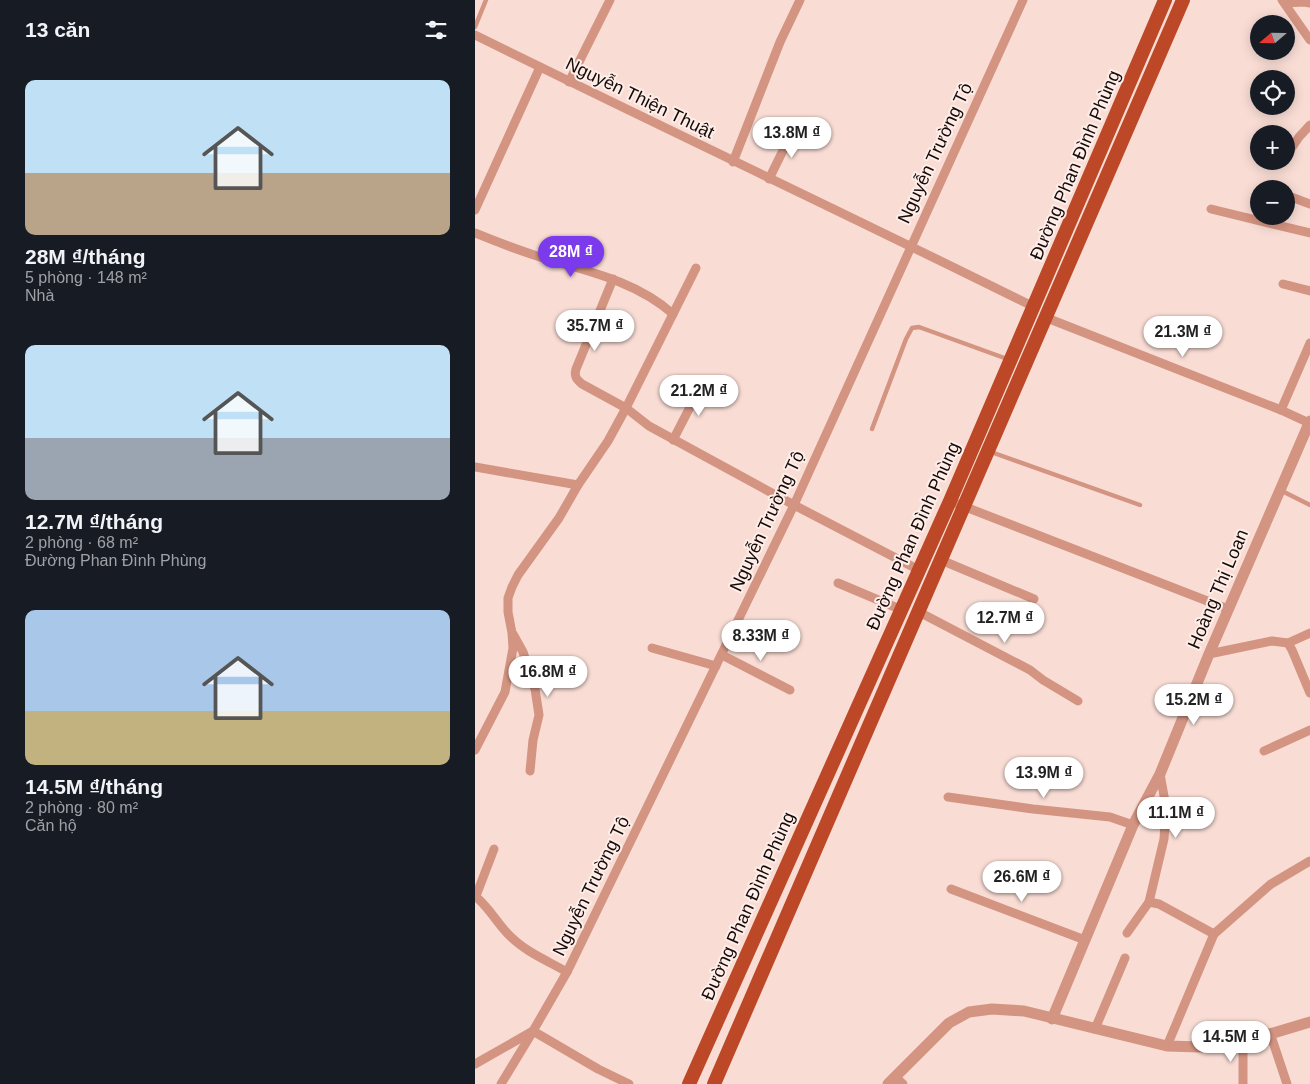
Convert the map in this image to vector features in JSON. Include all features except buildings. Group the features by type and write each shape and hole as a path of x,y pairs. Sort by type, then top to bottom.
{"main road":[{"name":"Đường Phan Đình Phùng","path":"689,1084 950,501 1165,0"},
{"name":"Đường Phan Đình Phùng","path":"714,1084 1183,0"}],"street":[{"path":"569,82 610,0"},
{"path":"733,162 780,42 800,0"},
{"name":"Nguyễn Trường Tộ","path":"501,1084 567,972 794,505 1023,0"},
{"path":"1283,2 1310,3"},
{"path":"1283,2 1310,40"},
{"name":"Nguyễn Thiện Thuật","path":"475,34 569,82 911,246 1034,308"},
{"path":"475,209 540,67"},
{"path":"1295,143 1310,125"},
{"path":"769,179 794,128"},
{"path":"1295,198 1310,204"},
{"path":"1211,208 1310,233"},
{"path":"475,233 510,247 622,281 663,305 673,314"},
{"path":"475,750 505,692 513,648 508,612 508,598 512,587 518,575 559,518 578,485 608,441 627,408 696,268"},
{"path":"613,279 575,374 577,380 627,408 649,426 673,440 919,570"},
{"path":"1283,284 1310,291"},
{"path":"1047,318 1309,422"},
{"path":"1281,410 1310,343"},
{"path":"673,440 703,382"},
{"name":"Hoàng Thị Loan","path":"1052,1018 1133,825 1160,774 1228,609 1309,422"},
{"path":"475,467 578,485"},
{"path":"950,501 1228,609"},
{"path":"941,560 1034,599"},
{"path":"838,583 902,610"},
{"path":"919,612 1030,670 1078,701"},
{"path":"512,633 523,652 535,689 539,715 533,740 530,771"},
{"path":"1209,654 1272,641 1287,643 1310,633"},
{"path":"1287,643 1292,650 1310,693"},
{"path":"652,648 716,666"},
{"path":"722,654 789,690"},
{"path":"1264,751 1310,730"},
{"path":"1127,933 1149,902 1164,839 1166,807 1160,774"},
{"path":"948,797 1033,809 1111,817 1133,825"},
{"path":"494,849 475,896 488,907 509,935 520,945 567,972"},
{"path":"1167,1046 1214,934 1271,884 1310,861"},
{"path":"951,888 1085,940"},
{"path":"1149,902 1159,904 1214,934"},
{"path":"1095,1029 1125,958"},
{"path":"895,1082 949,1023 969,1012 992,1009 1024,1011 1167,1046 1200,1047 1243,1042 1310,1022"},
{"path":"475,1064 533,1031 597,1069 629,1084"},
{"path":"1270,1033 1287,1084"},
{"path":"1243,1042 1243,1084"}],"lane":[{"path":"475,27 486,0"},
{"path":"872,429 906,339 912,328 919,327 1011,361"},
{"path":"974,444 988,451 1140,505"},
{"path":"1280,490 1310,505"}]}
